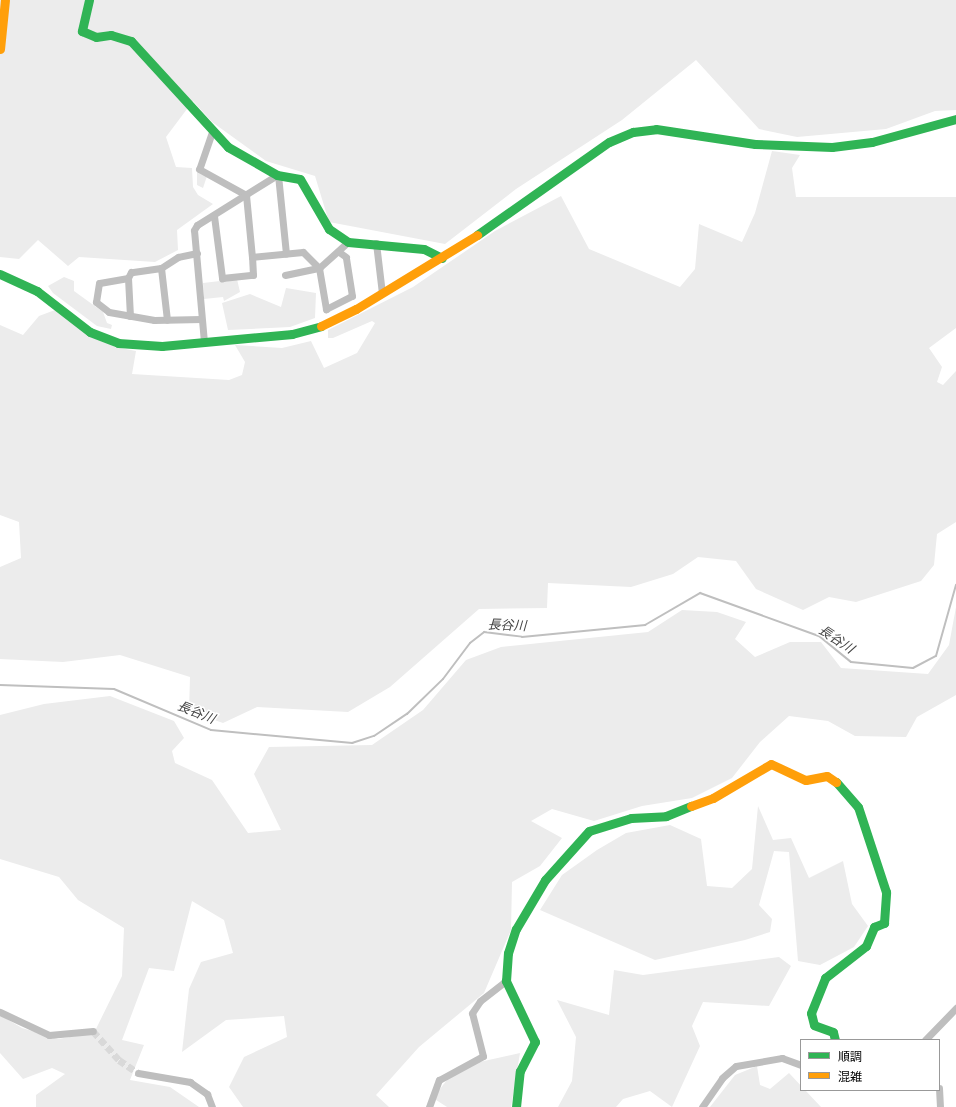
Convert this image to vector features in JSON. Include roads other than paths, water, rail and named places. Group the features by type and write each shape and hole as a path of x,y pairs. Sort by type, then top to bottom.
{"main road":[{"path":"0,49 5,0"},
{"path":"89,0 82,31 96,37 111,35 131,41 144,59 200,113 212,132 242,157 278,175 300,179 329,230 348,242 376,243 424,249 442,258"},
{"path":"2,274 37,291 90,332 108,340 138,347 204,342 308,330 382,293 442,258 609,142 633,132 656,129 755,144 832,147 872,142 956,119"},
{"path":"516,1107 520,1071 535,1042 506,981 510,941 527,908 566,854 589,831 631,818 666,816 713,798 771,764 782,766 806,780 827,776 841,785 858,807 886,892 884,923 874,928 866,946 826,978 811,1013 814,1025 833,1032 835,1039"}],"street":[{"path":"212,132 199,168 246,195"},
{"path":"204,342 194,230 197,224 214,216 278,175 286,254"},
{"path":"214,216 222,278 253,275 246,195"},
{"path":"286,274 319,268 339,252 348,242"},
{"path":"376,243 382,293"},
{"path":"252,258 303,252 319,268 326,309 352,296 346,257 339,252"},
{"path":"130,316 128,278 131,272 161,268 178,257 196,253"},
{"path":"161,268 167,320"},
{"path":"128,278 99,283 96,302 109,312 130,316 167,320 201,320"},
{"path":"429,1107 439,1080 483,1056 472,1013 480,1001 506,981"},
{"path":"926,1039 956,1008"},
{"path":"0,1012 49,1035 93,1031"},
{"path":"702,1107 722,1078 736,1066 782,1058 800,1065"},
{"path":"138,1073 190,1082 204,1090 212,1107"},
{"path":"939,1091 940,1107"}],"waterway":[{"name":"長谷川","path":"0,685 114,689 211,730 352,743 374,736 407,714 443,679 470,643 484,632 522,637 645,625 700,593 819,636 851,662 913,668 936,656 956,585"}],"tunnel":[{"path":"93,1031 119,1060 138,1073"}]}
